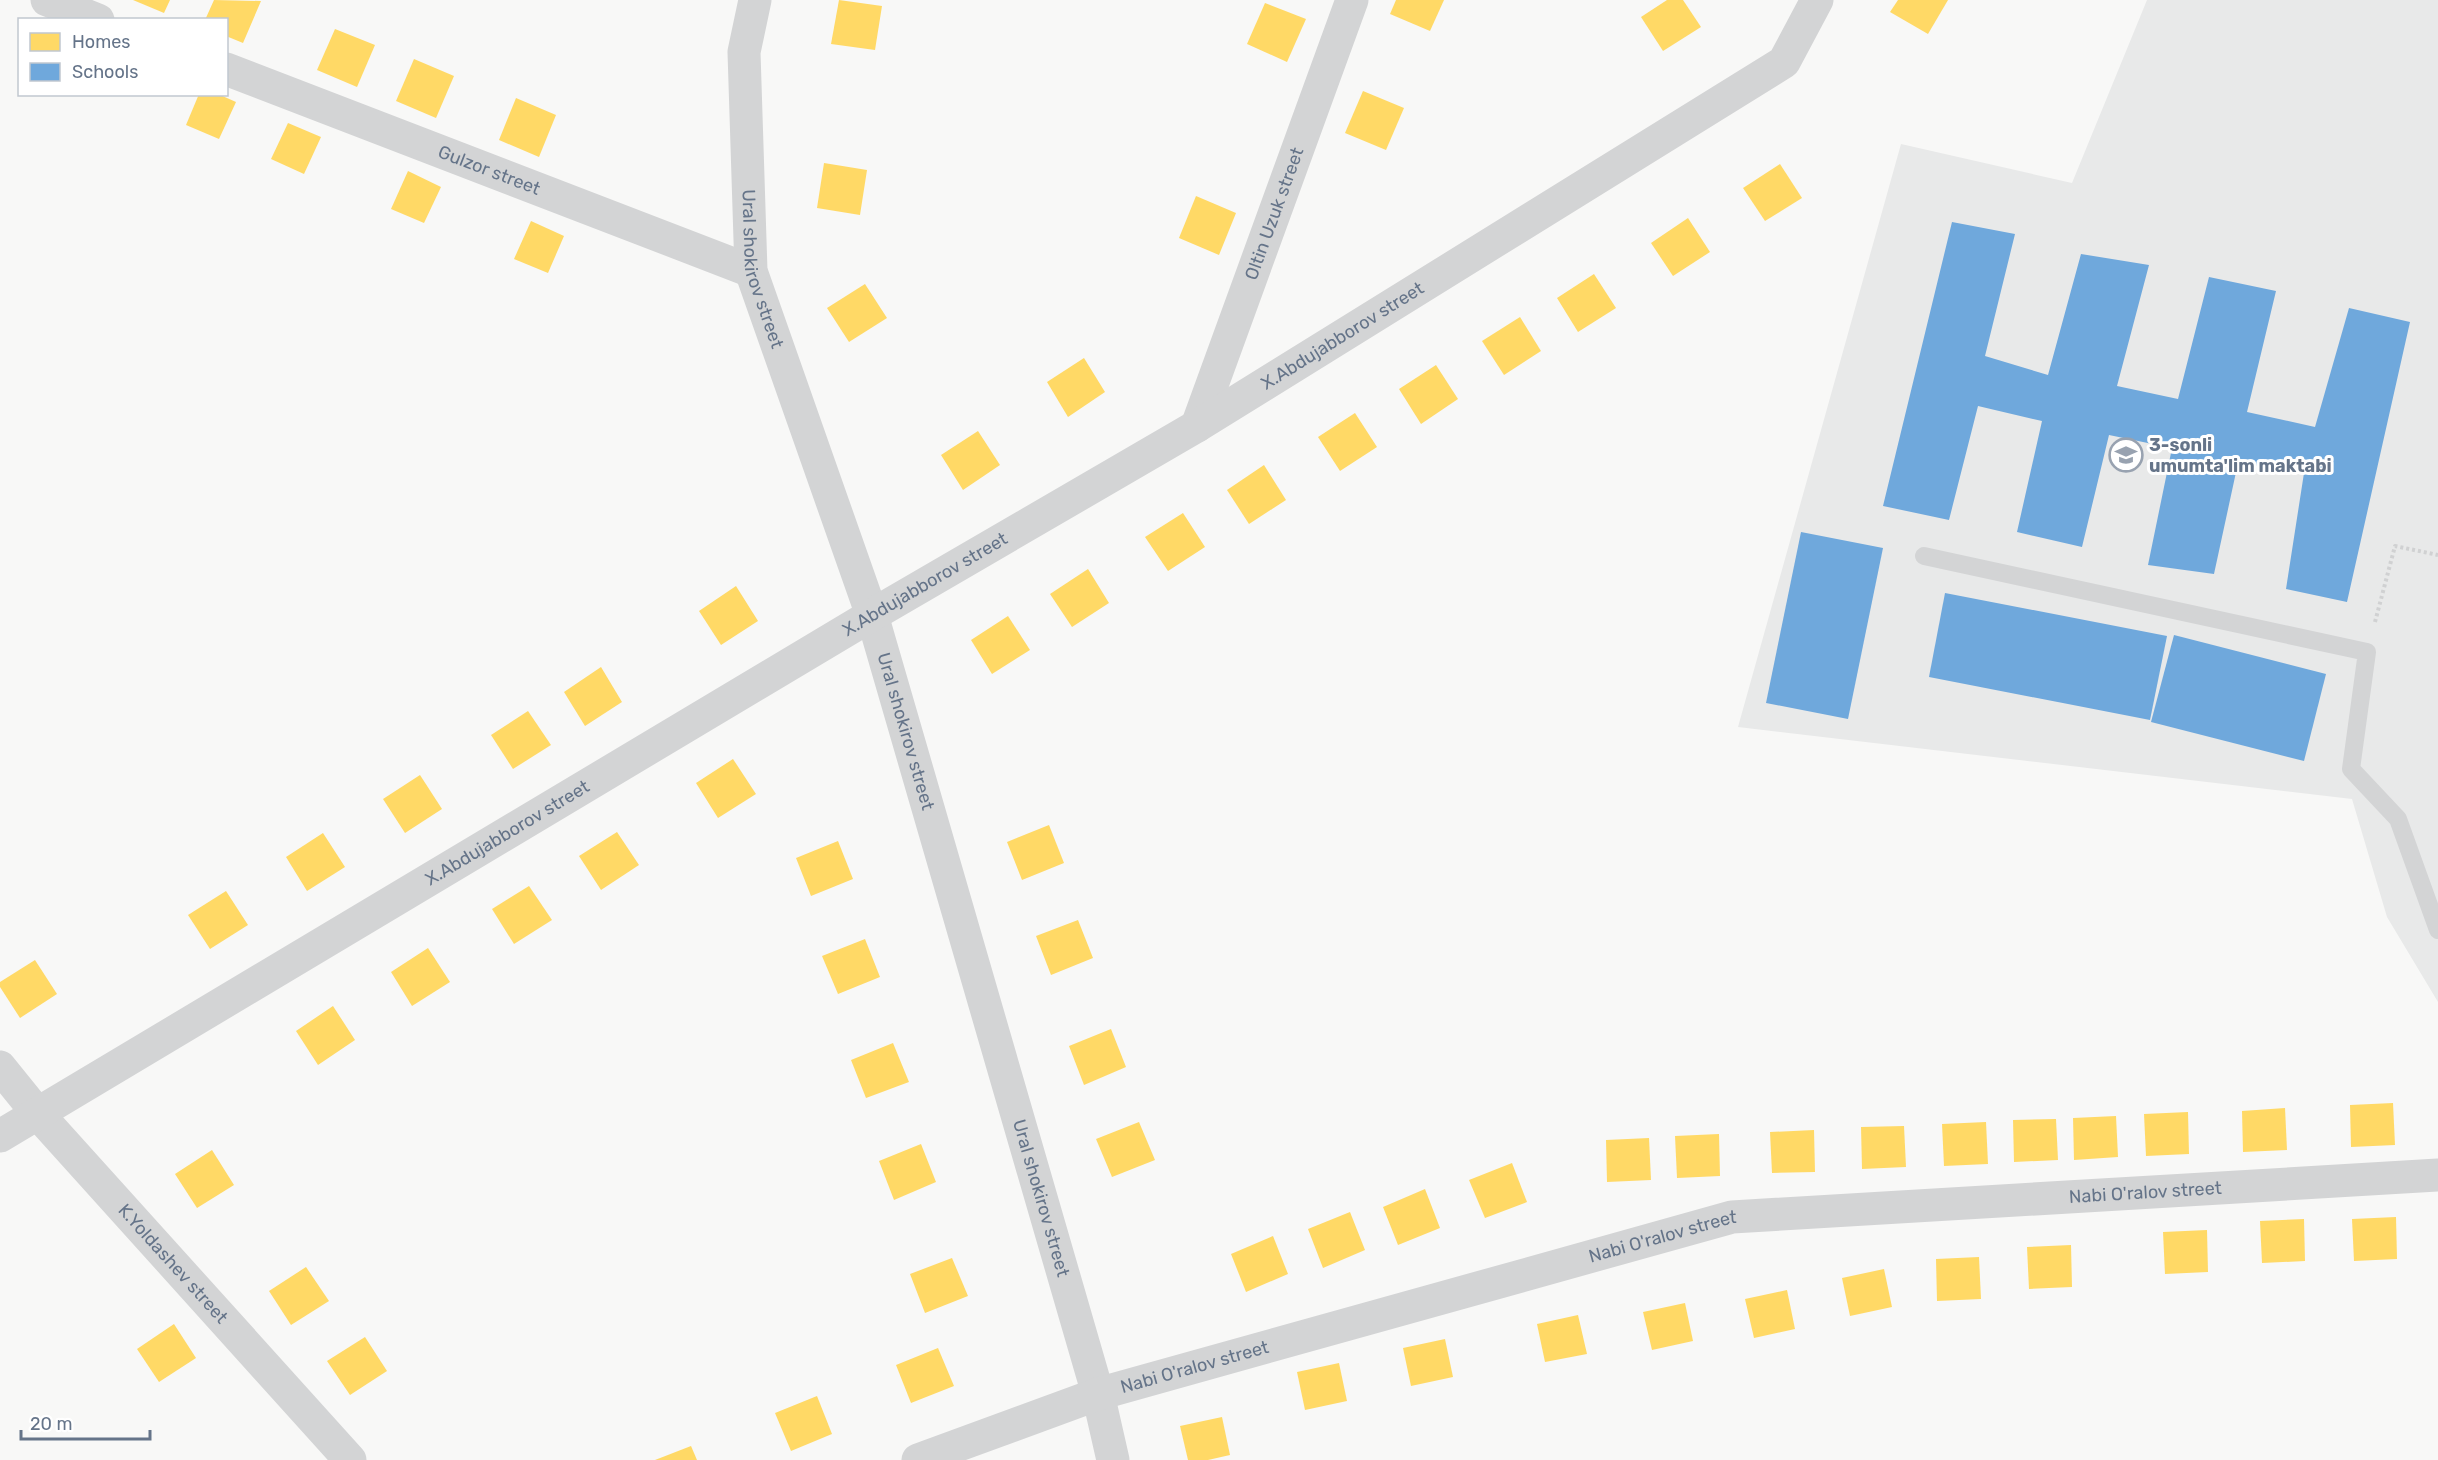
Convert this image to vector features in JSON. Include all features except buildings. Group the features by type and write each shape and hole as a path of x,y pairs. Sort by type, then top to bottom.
{"street":[{"path":"47,0 93,18"},
{"name":"Ural shokirov street","path":"755,0 744,52 751,271 872,615 1098,1394 1113,1460"},
{"name":"Oltin Uzuk street","path":"1197,426 1352,0"},
{"name":"X.Abdujabborov street","path":"0,1136 872,615 1197,426 1784,62 1817,0"},
{"name":"Gulzor street","path":"228,70 751,271"},
{"name":"K.Yoldashev street","path":"0,1066 38,1114 350,1460"},
{"name":"Nabi O'ralov street","path":"918,1460 1098,1394 1732,1217 2438,1175"}],"lane":[{"path":"1924,555 2367,652 2351,769 2398,819 2438,930"}],"path":[{"path":"2367,652 2395,546 2438,555"}],"shaded area":[{"name":"3-sonli umumta'lim maktabi","path":"2147,0 2438,0 2438,1002 2387,917 2352,799 1738,727 1901,144 2072,183"}],"place":[{"name":"3-sonli umumta'lim maktabi","path":"2126,455"}]}
